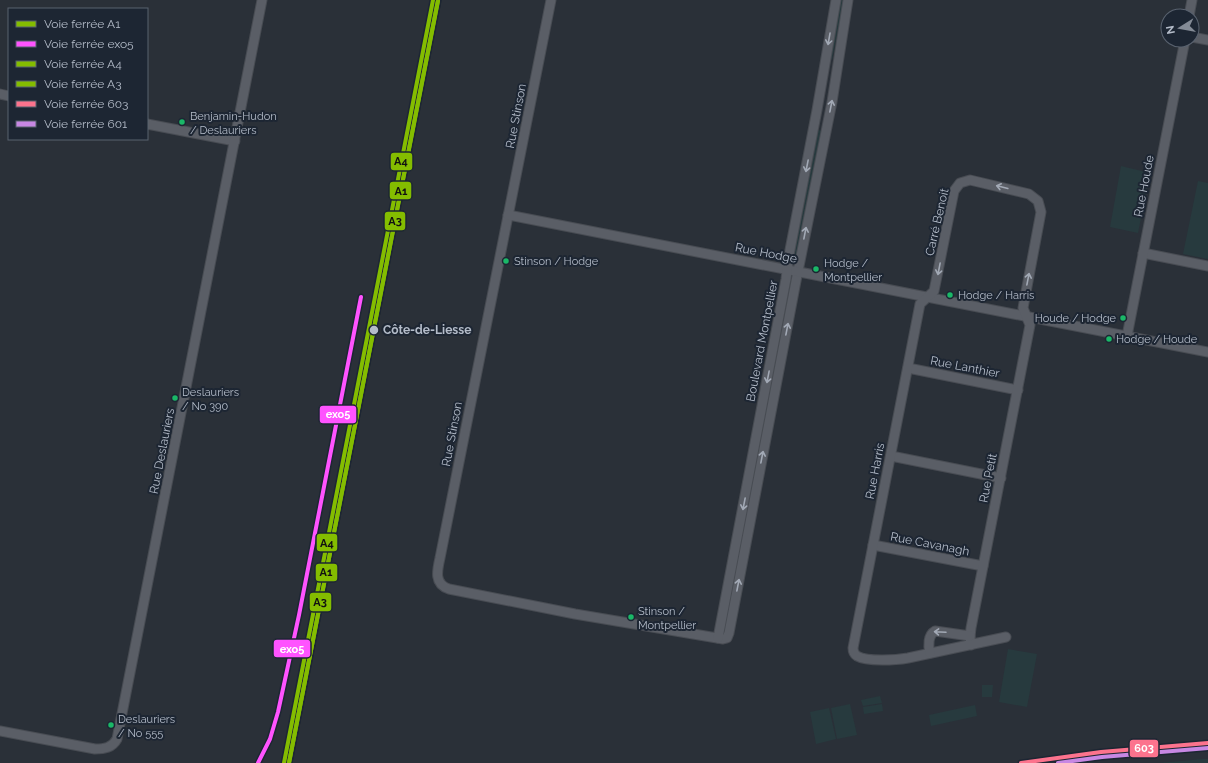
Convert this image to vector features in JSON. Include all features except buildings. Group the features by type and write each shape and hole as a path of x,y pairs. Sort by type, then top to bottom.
{"street":[{"name":"Rue Deslauriers","path":"0,731 95,749 108,747 114,744 116,739 127,693 262,0"},
{"name":"Rue Stinson","path":"551,0 437,576 444,587 457,590 575,614 723,640 727,638"},
{"name":"Boulevard Montpellier","path":"718,638 819,102 836,0"},
{"name":"Boulevard Montpellier","path":"727,638 830,112 848,0"},
{"name":"Rue Houde","path":"1127,336 1183,48"},
{"path":"148,124 234,141"},
{"name":"Carré Benoit","path":"928,297 934,291 954,192 958,185 963,182 967,180 975,180 1029,194 1036,199 1040,206 1040,219 1023,308 1027,317"},
{"name":"Rue Hodge","path":"508,215 1208,352"},
{"path":"1143,253 1208,266"},
{"name":"Rue Harris","path":"928,297 920,304 853,646 854,653 860,657 887,660 930,654"},
{"name":"Rue Petit","path":"971,640 983,566 1030,325 1027,317"},
{"name":"Rue Lanthier","path":"908,368 1018,390"},
{"path":"891,456 1000,478"},
{"name":"Rue Cavanagh","path":"873,545 983,566"},
{"path":"971,640 939,631 934,632 929,643 930,654 971,640 1006,637"}],"green space":[{"path":"839,0 844,0 832,60 830,58"},
{"path":"818,130 822,131 798,254 795,255 794,252"},
{"path":"1121,166 1150,173 1138,233 1110,227"},
{"path":"1198,181 1208,183 1208,259 1183,254"},
{"path":"790,280 793,281 765,433 762,432 763,425 761,424 778,350 776,349"},
{"path":"758,452 761,453 727,628 724,627"},
{"path":"1008,649 1037,654 1027,707 999,702"},
{"path":"982,685 993,685 992,697 982,697"},
{"path":"880,696 882,703 863,706 861,700"},
{"path":"850,704 857,735 837,739 831,708"},
{"path":"882,704 883,711 864,714 863,707"},
{"path":"975,705 977,716 931,726 929,715"},
{"path":"829,708 836,739 816,744 810,712"},
{"path":"1208,759 1208,763 1159,763"}],"rail line":[{"name":"A4","path":"284,763 433,0"},
{"name":"A1","path":"289,763 438,0"},
{"name":"A3","path":"289,763 438,1"},
{"name":"exo5","path":"258,763 270,739 278,712 299,615 361,297"},
{"name":"603","path":"1021,763 1101,752 1208,743"},
{"name":"601","path":"1058,763 1102,757 1208,748"}],"place":[{"name":"Benjamin-Hudon / Deslauriers","path":"182,122"},
{"name":"Stinson / Hodge","path":"506,261"},
{"name":"Hodge / Montpellier","path":"816,269"},
{"name":"Hodge / Harris","path":"950,295"},
{"name":"Houde / Hodge","path":"1123,318"},
{"name":"Côte-de-Liesse","path":"374,330"},
{"name":"Hodge / Houde","path":"1109,339"},
{"name":"Deslauriers / No 390","path":"175,398"},
{"name":"Stinson / Montpellier","path":"631,617"},
{"name":"Deslauriers / No 555","path":"111,725"}]}
